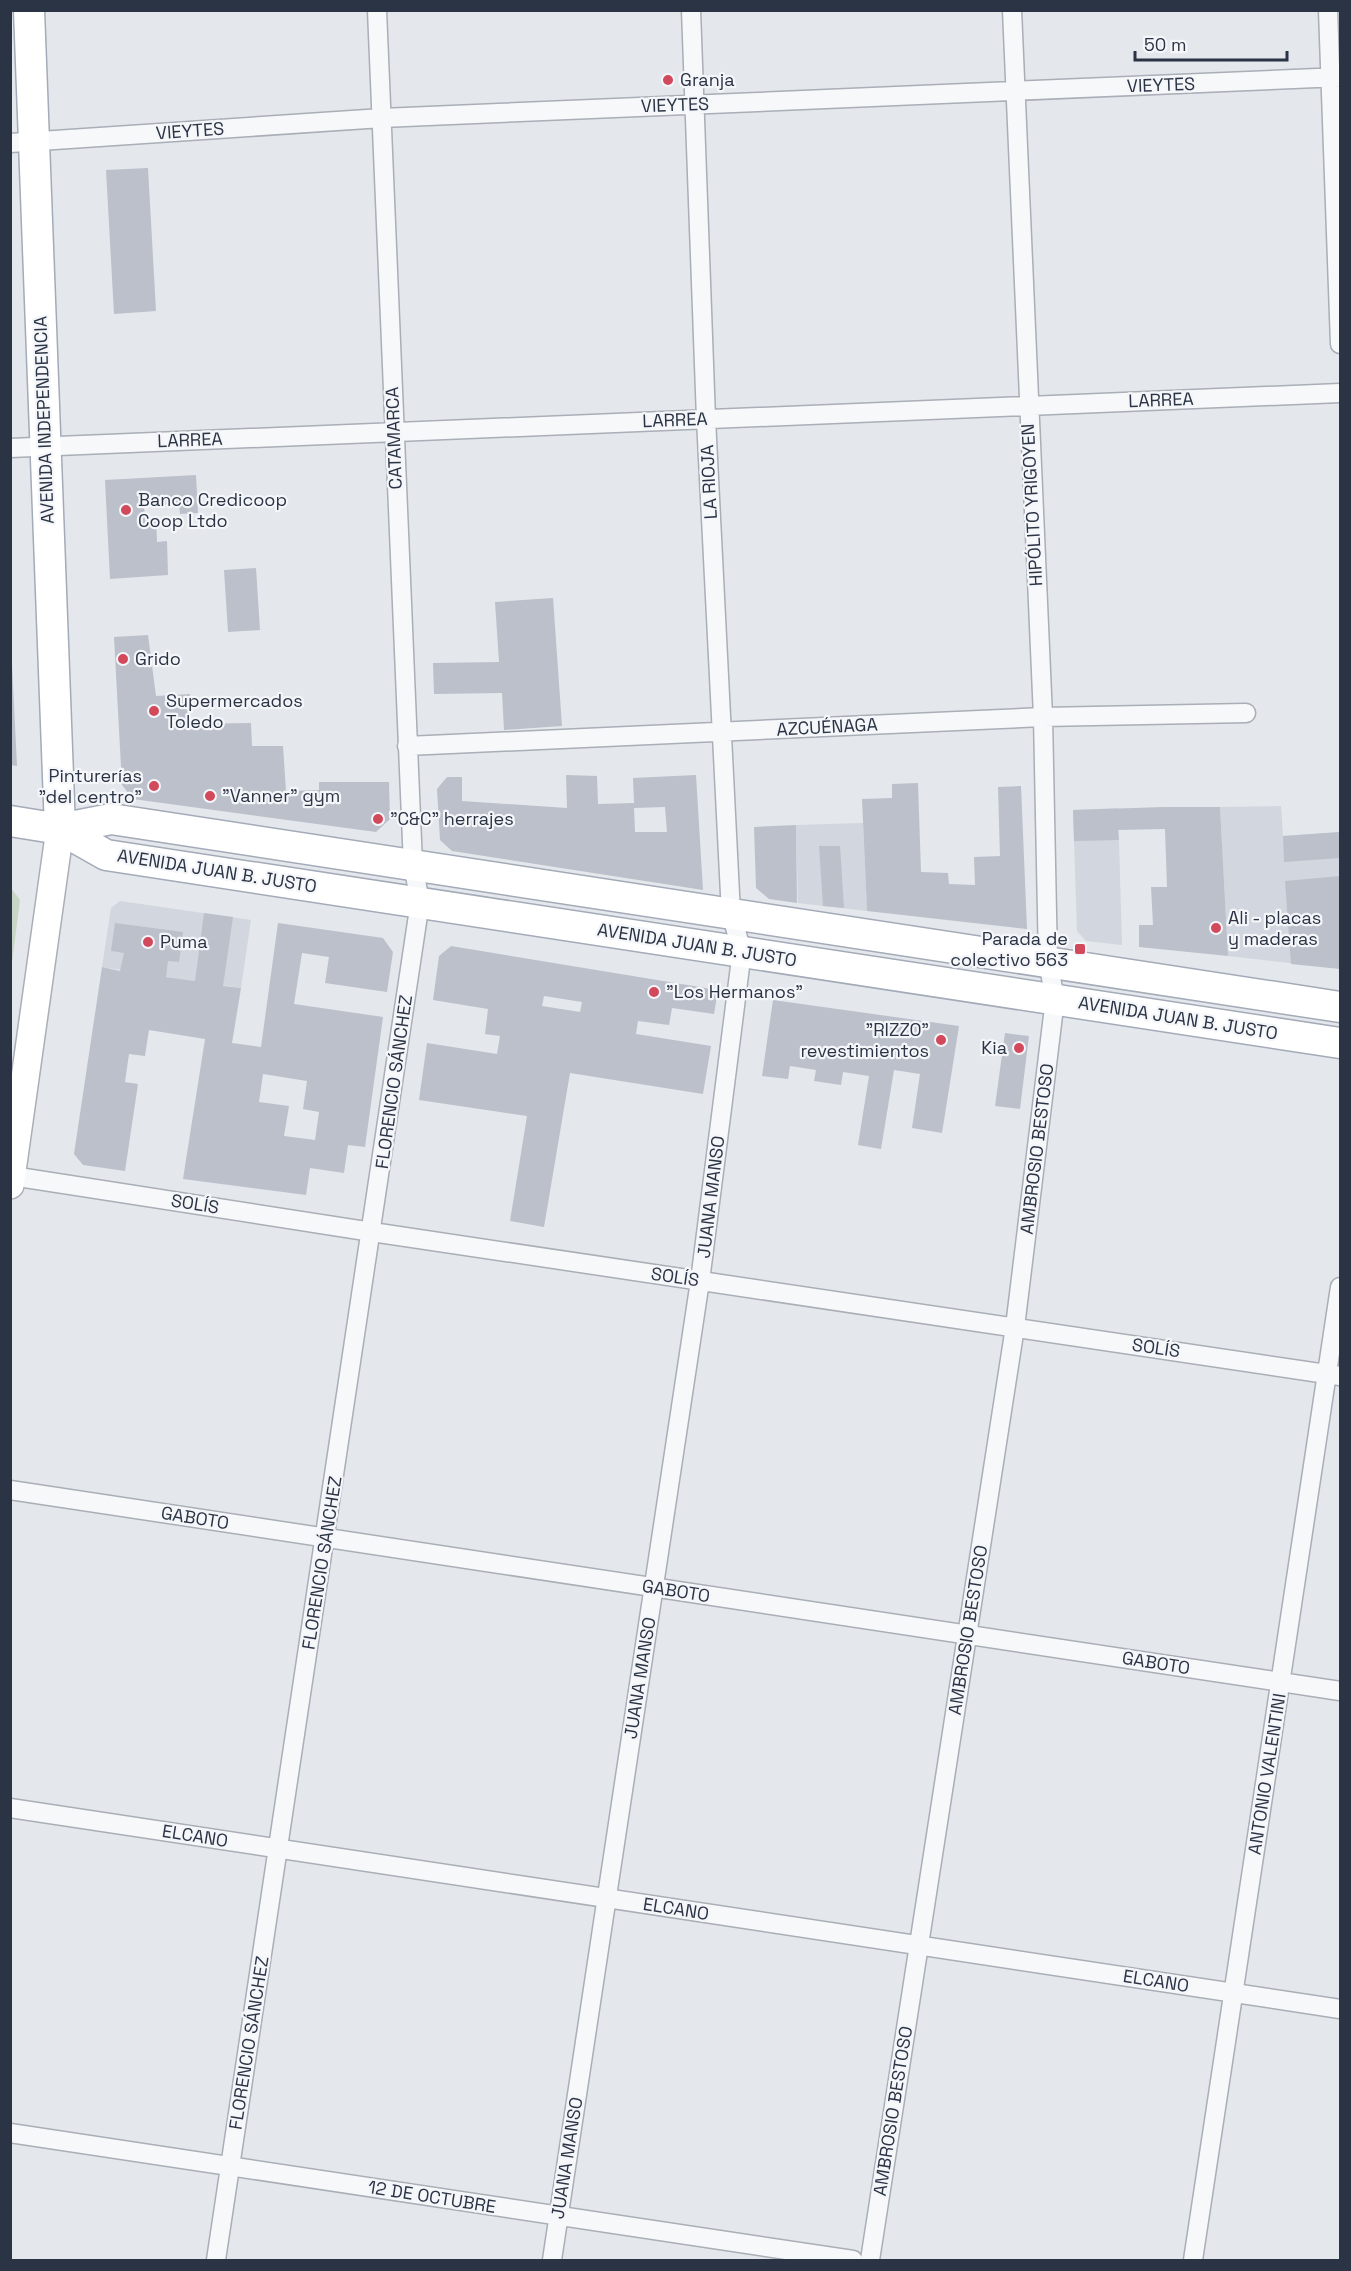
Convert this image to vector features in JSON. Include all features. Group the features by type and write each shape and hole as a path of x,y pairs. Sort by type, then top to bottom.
{"main road":[{"name":"AVENIDA INDEPENDENCIA","path":"28,10 22,143 46,446 60,829"},
{"name":"AVENIDA JUAN B. JUSTO","path":"10,821 60,829 111,819 1341,1007"},
{"name":"AVENIDA JUAN B. JUSTO","path":"60,829 106,855 1341,1042"},
{"path":"11,1179 60,829"}],"street":[{"name":"CATAMARCA","path":"377,10 412,865"},
{"name":"LA RIOJA","path":"691,10 706,419 723,732 730,914 742,951"},
{"name":"HIPÓLITO YRIGOYEN","path":"1012,10 1043,717 1048,962 1055,999"},
{"path":"1328,10 1336,77 1341,344"},
{"name":"VIEYTES","path":"22,143 382,118 1336,77"},
{"name":"LARREA","path":"10,448 1341,393"},
{"name":"AZCUÉNAGA","path":"407,746 1043,717 1246,713"},
{"name":"FLORENCIO SÁNCHEZ","path":"216,2260 420,902 412,865"},
{"name":"JUANA MANSO","path":"552,2260 700,1281 742,951"},
{"name":"AMBROSIO BESTOSO","path":"870,2260 1015,1327 1055,999"},
{"name":"SOLÍS","path":"11,1179 1334,1375"},
{"name":"ANTONIO VALENTINI","path":"1193,2260 1281,1682 1334,1375 1341,1287"},
{"name":"GABOTO","path":"10,1490 1341,1691"},
{"name":"ELCANO","path":"10,1808 1341,2009"},
{"name":"12 DE OCTUBRE","path":"10,2133 853,2260"}],"shaded area":[{"path":"1281,806 1283,836 1340,832 1340,905 1318,906 1323,967 1228,956 1220,807"},
{"path":"1118,808 1122,945 1086,941 1077,931 1073,810"},
{"path":"863,823 867,911 798,903 796,825"},
{"path":"120,901 251,920 241,988 102,967 111,908"}],"green space":[{"path":"11,888 20,900 11,970"}],"building":[{"path":"148,168 156,311 114,314 106,170"},
{"name":"Banco Credicoop Coop Ltdo","path":"196,475 198,513 180,514 179,504 144,506 145,518 156,518 157,542 167,541 168,575 110,579 105,480"},
{"path":"256,568 260,630 228,632 224,570"},
{"path":"553,598 562,726 504,730 502,693 434,694 433,663 499,662 495,602"},
{"path":"148,635 156,696 190,694 191,724 251,723 252,746 283,746 286,791 319,790 319,782 389,782 390,819 376,832 133,799 122,785 114,637"},
{"path":"12,664 17,766 10,765"},
{"path":"566,775 597,776 598,804 634,803 633,778 696,775 703,890 452,851 440,840 437,789 447,777 462,777 462,801 567,808","holes":["665,807 667,832 635,832 634,808"]},
{"path":"918,783 921,872 948,873 949,884 975,885 974,857 1000,856 998,787 1021,786 1027,929 867,911 862,799 892,798 892,784"},
{"path":"1220,807 1228,956 1139,947 1139,925 1153,925 1151,887 1167,887 1165,829 1118,830 1119,840 1074,841 1073,810"},
{"path":"796,825 797,903 769,899 756,888 754,827"},
{"path":"1340,832 1340,858 1284,862 1283,836"},
{"path":"819,846 840,846 844,908 823,906"},
{"path":"1340,876 1340,969 1291,964 1285,881"},
{"path":"204,913 233,917 223,986 241,988 232,1043 261,1047 278,923 383,938 393,952 387,992 325,983 329,957 302,953 294,1004 383,1017 365,1147 348,1145 344,1173 310,1168 306,1195 183,1179 205,1039 149,1030 145,1056 129,1054 125,1082 138,1084 125,1171 83,1165 74,1154 102,967 120,971 124,953 111,951 115,923 183,932 179,962 168,961 166,977 195,981","holes":["263,1074 307,1081 303,1109 319,1112 315,1140 284,1136 289,1106 259,1102"]},
{"path":"451,946 718,990 714,1014 672,1008 669,1025 638,1021 636,1034 711,1046 703,1094 570,1073 544,1227 510,1221 527,1116 419,1100 427,1043 497,1054 500,1036 485,1034 488,1009 433,1000 439,956","holes":["544,996 582,1002 580,1012 542,1006"]},
{"path":"773,1000 959,1026 942,1133 912,1128 920,1074 894,1070 881,1149 858,1145 869,1076 843,1072 841,1085 814,1081 816,1070 790,1066 788,1079 762,1076"},
{"path":"1005,1033 1029,1036 1020,1109 995,1106"}],"place":[{"name":"Granja","path":"668,80"},
{"name":"Banco Credicoop Coop Ltdo","path":"126,510"},
{"name":"Grido","path":"123,659"},
{"name":"Supermercados Toledo","path":"154,711"},
{"name":"Pinturerías \"del centro\"","path":"154,786"},
{"name":"\"Vanner\" gym","path":"210,796"},
{"name":"\"C&C\" herrajes","path":"378,819"},
{"name":"Ali - placas y maderas","path":"1216,928"},
{"name":"Puma","path":"148,942"},
{"name":"Parada de colectivo 563","path":"1080,949"},
{"name":"\"Los Hermanos\"","path":"654,992"},
{"name":"\"RIZZO\" revestimientos","path":"941,1040"},
{"name":"Kia","path":"1019,1048"}]}
